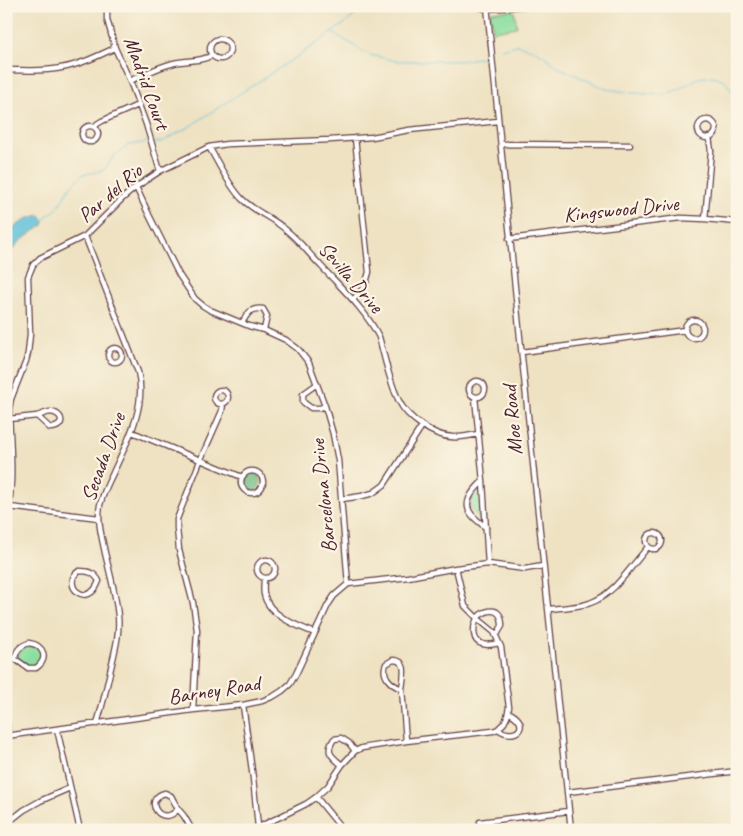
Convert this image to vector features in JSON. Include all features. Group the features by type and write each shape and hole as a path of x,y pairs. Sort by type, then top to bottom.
{"street":[{"name":"Madrid Court","path":"107,6 115,48 146,124 160,171"},
{"path":"475,6 502,8 525,6"},
{"name":"Moe Road","path":"487,7 509,239 571,830"},
{"path":"226,40 231,48 230,53 225,58 218,59 212,55 210,48 214,41 226,40"},
{"path":"6,70 59,69 115,48"},
{"path":"130,81 174,63 207,58 212,55"},
{"path":"95,127 102,120 138,105"},
{"name":"Par del Rio","path":"6,521 12,471 10,404 28,353 30,334 28,277 33,265 40,258 85,236 136,187 160,171 209,147 227,144 355,138 409,130 498,121"},
{"path":"705,219 711,151 709,137"},
{"path":"353,300 365,286 369,272 355,138"},
{"path":"501,144 630,146"},
{"name":"Sevilla Drive","path":"209,147 235,191 242,199 288,231 364,314 379,337 393,386 400,403 408,413 422,426 437,433 453,437 479,434"},
{"name":"Barcelona Drive","path":"136,187 148,215 179,275 195,299 210,310 286,340 298,349 309,363 334,434 342,499 348,584"},
{"name":"Kingswood Drive","path":"509,239 681,218 737,222"},
{"name":"Secada Drive","path":"85,236 138,372 141,391 132,432 100,504 101,534 118,616 118,635 98,724"},
{"path":"242,323 251,310 258,308 263,310 267,316 264,330"},
{"path":"522,352 685,330"},
{"path":"122,354 130,351"},
{"name":"Barcelona Drive","path":"317,384 303,394 303,402 311,408 325,406"},
{"path":"475,397 488,564"},
{"path":"193,710 197,630 193,603 179,550 176,528 181,509 222,411 223,404"},
{"path":"9,419 54,412 60,416 61,424 56,428 50,428 37,416"},
{"path":"342,499 373,493 384,485 422,426"},
{"path":"132,432 242,477"},
{"path":"249,471 256,472 261,476 262,486 253,493 248,492 241,485 242,477 249,471"},
{"path":"483,481 473,491 468,500 468,507 472,515 486,528"},
{"path":"9,507 99,518"},
{"path":"548,609 588,604 601,598 614,587 648,547"},
{"path":"269,561 274,566 275,571 271,577 264,578 258,573 258,568 262,562 269,561"},
{"path":"348,584 488,564 525,569 543,566"},
{"path":"253,830 306,804 316,797 328,786 342,765 355,751 362,748 493,731 504,723 509,707 501,647 494,632 464,606 456,568"},
{"path":"79,571 87,571 94,574 99,581 92,592 80,594 74,589 73,577 79,571"},
{"path":"264,578 264,595 269,605 290,622 315,633"},
{"path":"99,581 112,581"},
{"name":"Barney Road","path":"7,736 193,710 243,705 274,696 290,684 328,605 334,596 348,584"},
{"path":"496,636 502,626 502,620 498,612 493,610 481,614 477,618 474,631 477,641 490,645 499,643"},
{"path":"6,660 14,659 28,668 36,668 43,659 42,649 34,644 23,645 17,650 14,659"},
{"path":"402,689 394,685 385,674 384,668 389,661 398,660 402,664 404,672 402,689 406,741"},
{"path":"243,705 258,827"},
{"path":"498,729 506,734 512,734 520,729 520,721 508,712"},
{"path":"6,713 7,736"},
{"path":"57,729 80,830"},
{"path":"342,765 332,757 330,752 330,745 334,739 342,738 355,751"},
{"path":"568,792 737,771"},
{"path":"6,824 40,800 70,788"},
{"path":"178,809 168,816 161,815 155,810 155,800 160,794 169,794 192,830"},
{"path":"316,797 338,824 340,830"},
{"path":"480,822 569,811"}],"green space":[{"path":"514,10 517,27 493,31 490,12"},
{"path":"251,473 258,475 261,483 256,491 252,492 244,487 241,478"},
{"path":"480,489 484,519 481,520 470,504 472,496"},
{"path":"27,646 40,650 41,655 36,665 30,666 18,659 18,654"}],"water":[{"path":"40,215 44,221 43,225 16,245 6,262 6,234 26,219"}],"waterway":[{"path":"155,142 162,142 187,128 298,56 347,22 365,6"},
{"path":"331,32 370,55 397,61 460,61 483,57"},
{"path":"501,49 517,45 532,49 558,67 606,89 665,95 698,78 713,76 724,80 737,98"},
{"path":"44,221 47,216 56,210 71,186 82,175 104,170 115,155 129,145 148,142"}]}
